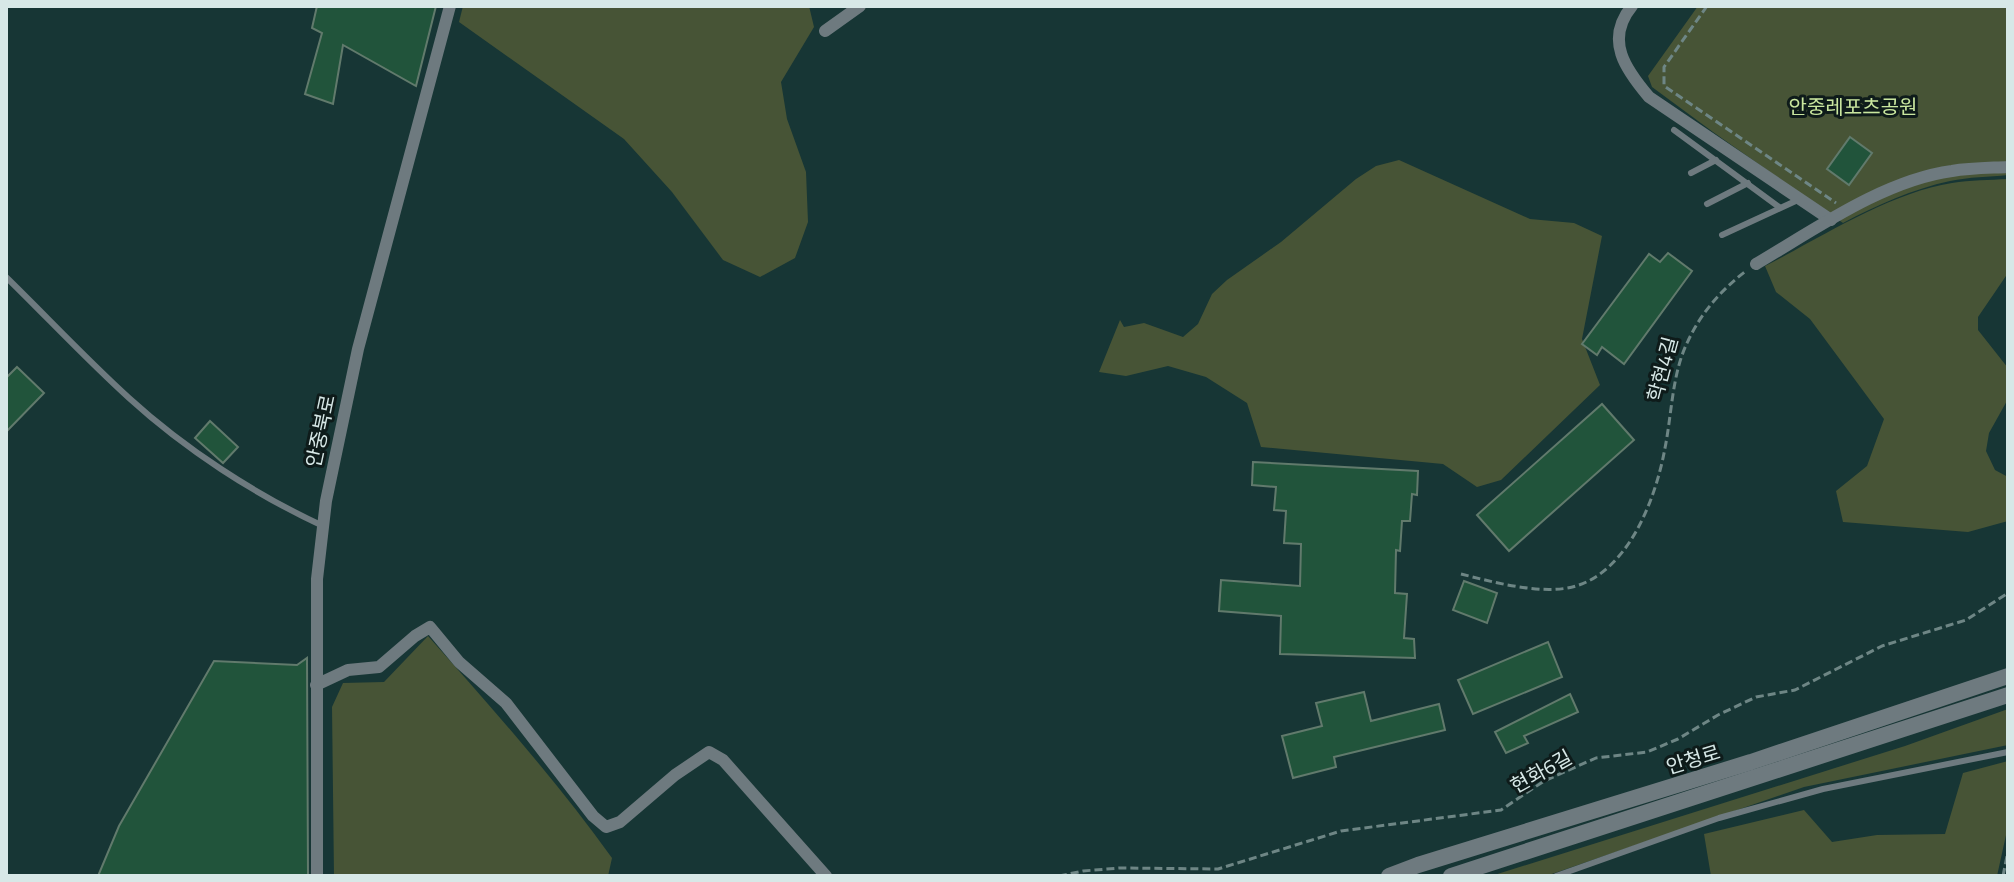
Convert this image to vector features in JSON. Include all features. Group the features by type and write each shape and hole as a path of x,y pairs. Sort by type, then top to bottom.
{"street":[{"name":"안중북로","path":"317,876 317,579 326,501 358,349 450,6"},
{"path":"825,31 860,6"},
{"path":"1632,6 1621,28 1619,46 1627,72 1649,97 1831,220"},
{"path":"1756,264 1831,220 1900,186 1950,171 2008,167"},
{"path":"316,685 348,670 379,667 430,627 459,662 506,703 593,816 606,827 620,822 675,775 709,752 723,760 826,876"},
{"name":"안청로","path":"1389,876 1751,762 2008,676"},
{"name":"안청로","path":"1451,876 2008,695"}],"lane":[{"path":"1674,130 1779,207"},
{"path":"1691,173 1716,160"},
{"path":"1707,204 1748,183"},
{"path":"1722,235 1800,199"},
{"path":"6,277 130,399 195,449 276,504 323,526"},
{"path":"1556,876 1719,818 1823,789 2008,752"}],"path":[{"path":"1707,6 1664,67 1664,86 1837,203"},
{"name":"학현4길","path":"1461,574 1519,586 1554,589 1576,586 1600,573 1622,554 1653,493 1665,450 1672,401 1686,343 1702,316 1727,285 1756,264"},
{"name":"현화6길","path":"1059,876 1119,868 1218,869 1341,831 1501,810 1544,781 1596,758 1647,752 1756,697 1795,690 1882,646 1966,620 2008,593"},
{"path":"2003,876 2008,851"}],"green space":[{"path":"463,6 809,6 814,27 781,82 787,119 806,172 808,222 795,258 760,277 723,260 672,192 624,139 459,22"},
{"name":"안중레포츠공원","path":"1698,6 2008,6 2008,175 1936,184 1895,198 1843,223 1652,87 1648,76"},
{"path":"1399,160 1530,219 1574,223 1602,236 1582,339 1600,385 1501,480 1477,487 1443,464 1261,447 1247,403 1206,377 1168,366 1126,376 1099,372 1120,320 1124,327 1144,323 1183,337 1198,324 1212,294 1227,280 1281,242 1356,179 1376,166"},
{"path":"2008,179 2008,273 1978,317 1978,330 2008,368 2008,399 1989,433 1986,451 1995,470 2008,477 2008,521 1968,532 1843,522 1836,491 1867,466 1884,419 1810,319 1776,292 1765,266 1856,217 1904,196 1952,183"},
{"path":"428,636 591,829 612,858 608,876 334,876 332,707 343,683 384,682"},
{"path":"2008,709 2008,745 1804,787 1546,876 1491,876 1905,746"},
{"path":"2008,761 2008,826 1997,876 1711,876 1704,834 1804,810 1832,842 1877,835 1945,834 1963,773"}],"building":[{"path":"317,6 436,6 416,86 343,45 333,104 305,94 322,33 312,28"},
{"path":"1850,137 1872,153 1849,185 1827,169"},
{"path":"1668,253 1692,271 1624,364 1602,347 1597,355 1582,344 1649,254 1660,262"},
{"path":"17,367 44,393 6,432 6,378"},
{"path":"1602,404 1634,440 1509,551 1477,515"},
{"path":"210,421 238,447 223,463 195,438"},
{"path":"1253,462 1418,471 1417,495 1412,494 1410,521 1402,521 1400,551 1396,550 1395,593 1407,594 1404,638 1414,639 1415,658 1280,654 1281,616 1219,611 1221,580 1300,586 1301,544 1284,543 1286,511 1274,510 1276,487 1252,485"},
{"path":"1464,581 1497,593 1487,623 1453,610"},
{"path":"1548,642 1562,677 1473,714 1458,680"},
{"path":"307,658 308,876 98,876 119,826 214,661 297,665"},
{"path":"1364,692 1371,721 1439,704 1445,730 1334,757 1336,767 1293,778 1282,736 1322,726 1316,703"},
{"path":"1570,694 1578,712 1524,736 1528,743 1506,753 1495,732"}]}
